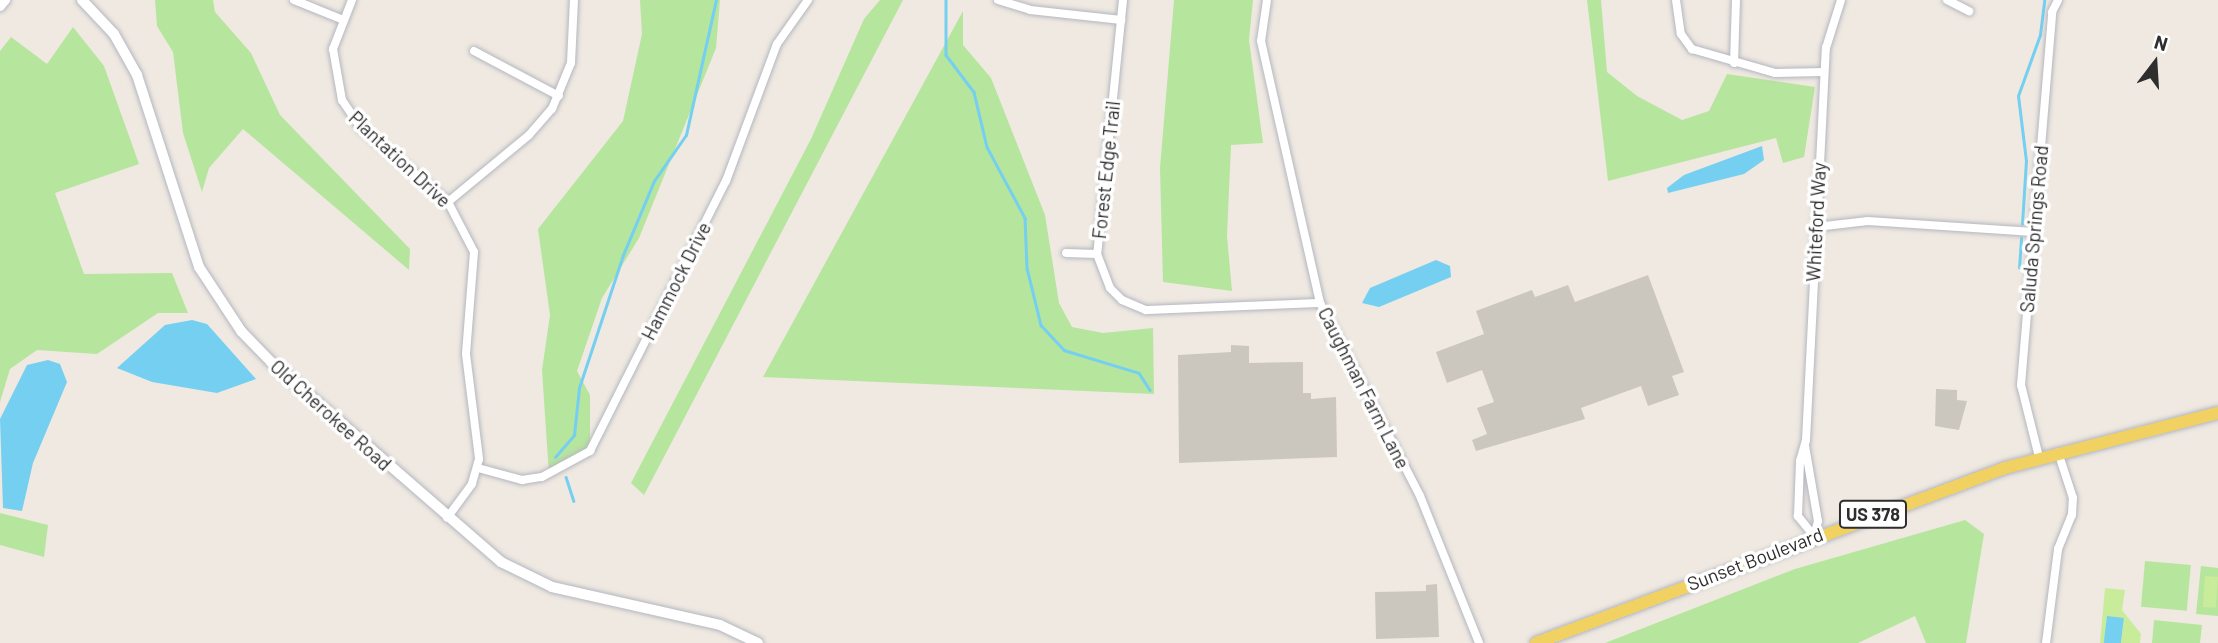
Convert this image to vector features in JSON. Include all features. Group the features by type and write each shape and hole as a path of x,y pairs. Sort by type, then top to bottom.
{"main road":[{"path":"0,6 5,0"},
{"name":"Sunset Boulevard","path":"1536,643 1814,537 2039,457 2218,413"}],"street":[{"name":"Old Cherokee Road","path":"82,0 114,34 137,75 199,267 229,314 271,362 447,518 502,562 552,587 733,629 758,643"},
{"path":"294,0 341,19"},
{"name":"Plantation Drive","path":"352,0 341,19 333,67 346,107 361,128 448,202 474,252 466,354 480,441 478,468"},
{"path":"448,202 529,135 559,96 571,63 574,0"},
{"name":"Hammock Drive","path":"478,468 522,480 542,477 590,451 726,181 762,76 808,0"},
{"path":"998,0 1030,10 1121,20"},
{"name":"Forest Edge Trail","path":"1123,0 1097,254 1110,288 1122,300 1146,310 1320,303"},
{"name":"Caughman Farm Lane","path":"1266,0 1261,41 1320,303 1420,496 1479,643"},
{"path":"1676,0 1684,43 1734,64 1775,74 1824,72"},
{"path":"1734,64 1736,0"},
{"name":"Whiteford Way","path":"1814,537 1798,516 1805,446 1824,72 1841,0"},
{"path":"1947,0 1969,11"},
{"name":"Saluda Springs Road","path":"2039,457 2021,385 2052,12 2059,0"},
{"path":"474,51 559,96"},
{"path":"1816,227 1868,221 2034,232"},
{"path":"1066,253 1097,254"},
{"name":"Whiteford Way","path":"1805,446 1818,521 1814,537"},
{"path":"2046,643 2058,549 2072,515 2073,498 2058,452"},
{"path":"447,518 478,468"}],"green space":[{"path":"155,0 213,0 215,12 251,53 280,115 410,249 409,270 243,129 209,168 202,192 183,133 173,52 157,26"},
{"path":"640,0 720,0 716,48 639,238 602,298 577,371 590,395 590,451 549,475 542,370 550,315 538,229 623,121 642,34"},
{"path":"880,0 903,0 644,495 631,483 811,139 864,19"},
{"path":"1174,0 1253,0 1249,40 1263,143 1231,145 1227,236 1232,291 1163,282 1160,168"},
{"path":"1587,0 1601,0 1607,72 1637,96 1682,120 1709,111 1727,74 1815,87 1804,157 1783,163 1776,138 1608,181"},
{"path":"963,11 963,45 991,78 1045,215 1059,303 1072,327 1103,333 1153,328 1154,394 763,377"},
{"path":"73,27 104,66 139,164 55,193 84,274 172,273 188,313 158,313 97,354 37,350 10,369 0,402 0,51 11,37 47,64"},
{"path":"0,513 48,525 44,557 0,545"},
{"path":"1965,520 1984,534 1966,643 1926,643 1915,616 1858,643 1605,643 1795,569"},
{"path":"2145,561 2191,565 2187,611 2141,607"},
{"path":"2201,566 2218,568 2218,616 2196,614"},
{"path":"2205,576 2218,577 2216,608 2203,607"},
{"path":"2105,588 2125,590 2122,610 2141,634 2140,643 2100,643"},
{"path":"2154,620 2202,625 2200,643 2152,643"}],"water":[{"path":"1762,146 1764,160 1744,174 1668,193 1667,188 1684,175"},
{"path":"1436,260 1450,266 1451,277 1379,307 1362,303 1370,288"},
{"path":"192,320 207,324 256,379 217,393 152,382 117,368 165,325"},
{"path":"48,360 60,364 67,382 33,463 22,511 3,508 0,419 27,365"},
{"path":"2107,616 2124,618 2121,643 2104,643"}],"building":[{"path":"1648,275 1684,372 1672,376 1679,395 1648,406 1641,386 1581,408 1585,419 1476,451 1472,440 1487,434 1477,408 1494,402 1482,370 1447,383 1436,352 1484,334 1476,311 1532,290 1535,297 1568,285 1575,302"},
{"path":"1231,345 1249,346 1249,363 1303,362 1303,393 1311,393 1311,399 1336,397 1337,457 1179,463 1178,355 1231,352"},
{"path":"1936,389 1957,390 1957,400 1967,401 1959,430 1935,426"},
{"path":"1437,584 1439,637 1376,639 1375,592 1426,591 1426,585"}],"waterway":[{"path":"555,457 574,435 579,388 623,255 654,181 686,135 716,0"},
{"path":"946,0 946,55 974,92 987,147 1025,218 1027,268 1041,325 1064,350 1139,373 1150,390"},
{"path":"2022,224 2026,161 2018,96 2040,35 2044,0"},
{"path":"2019,268 2021,238"},
{"path":"566,477 574,501"}]}
